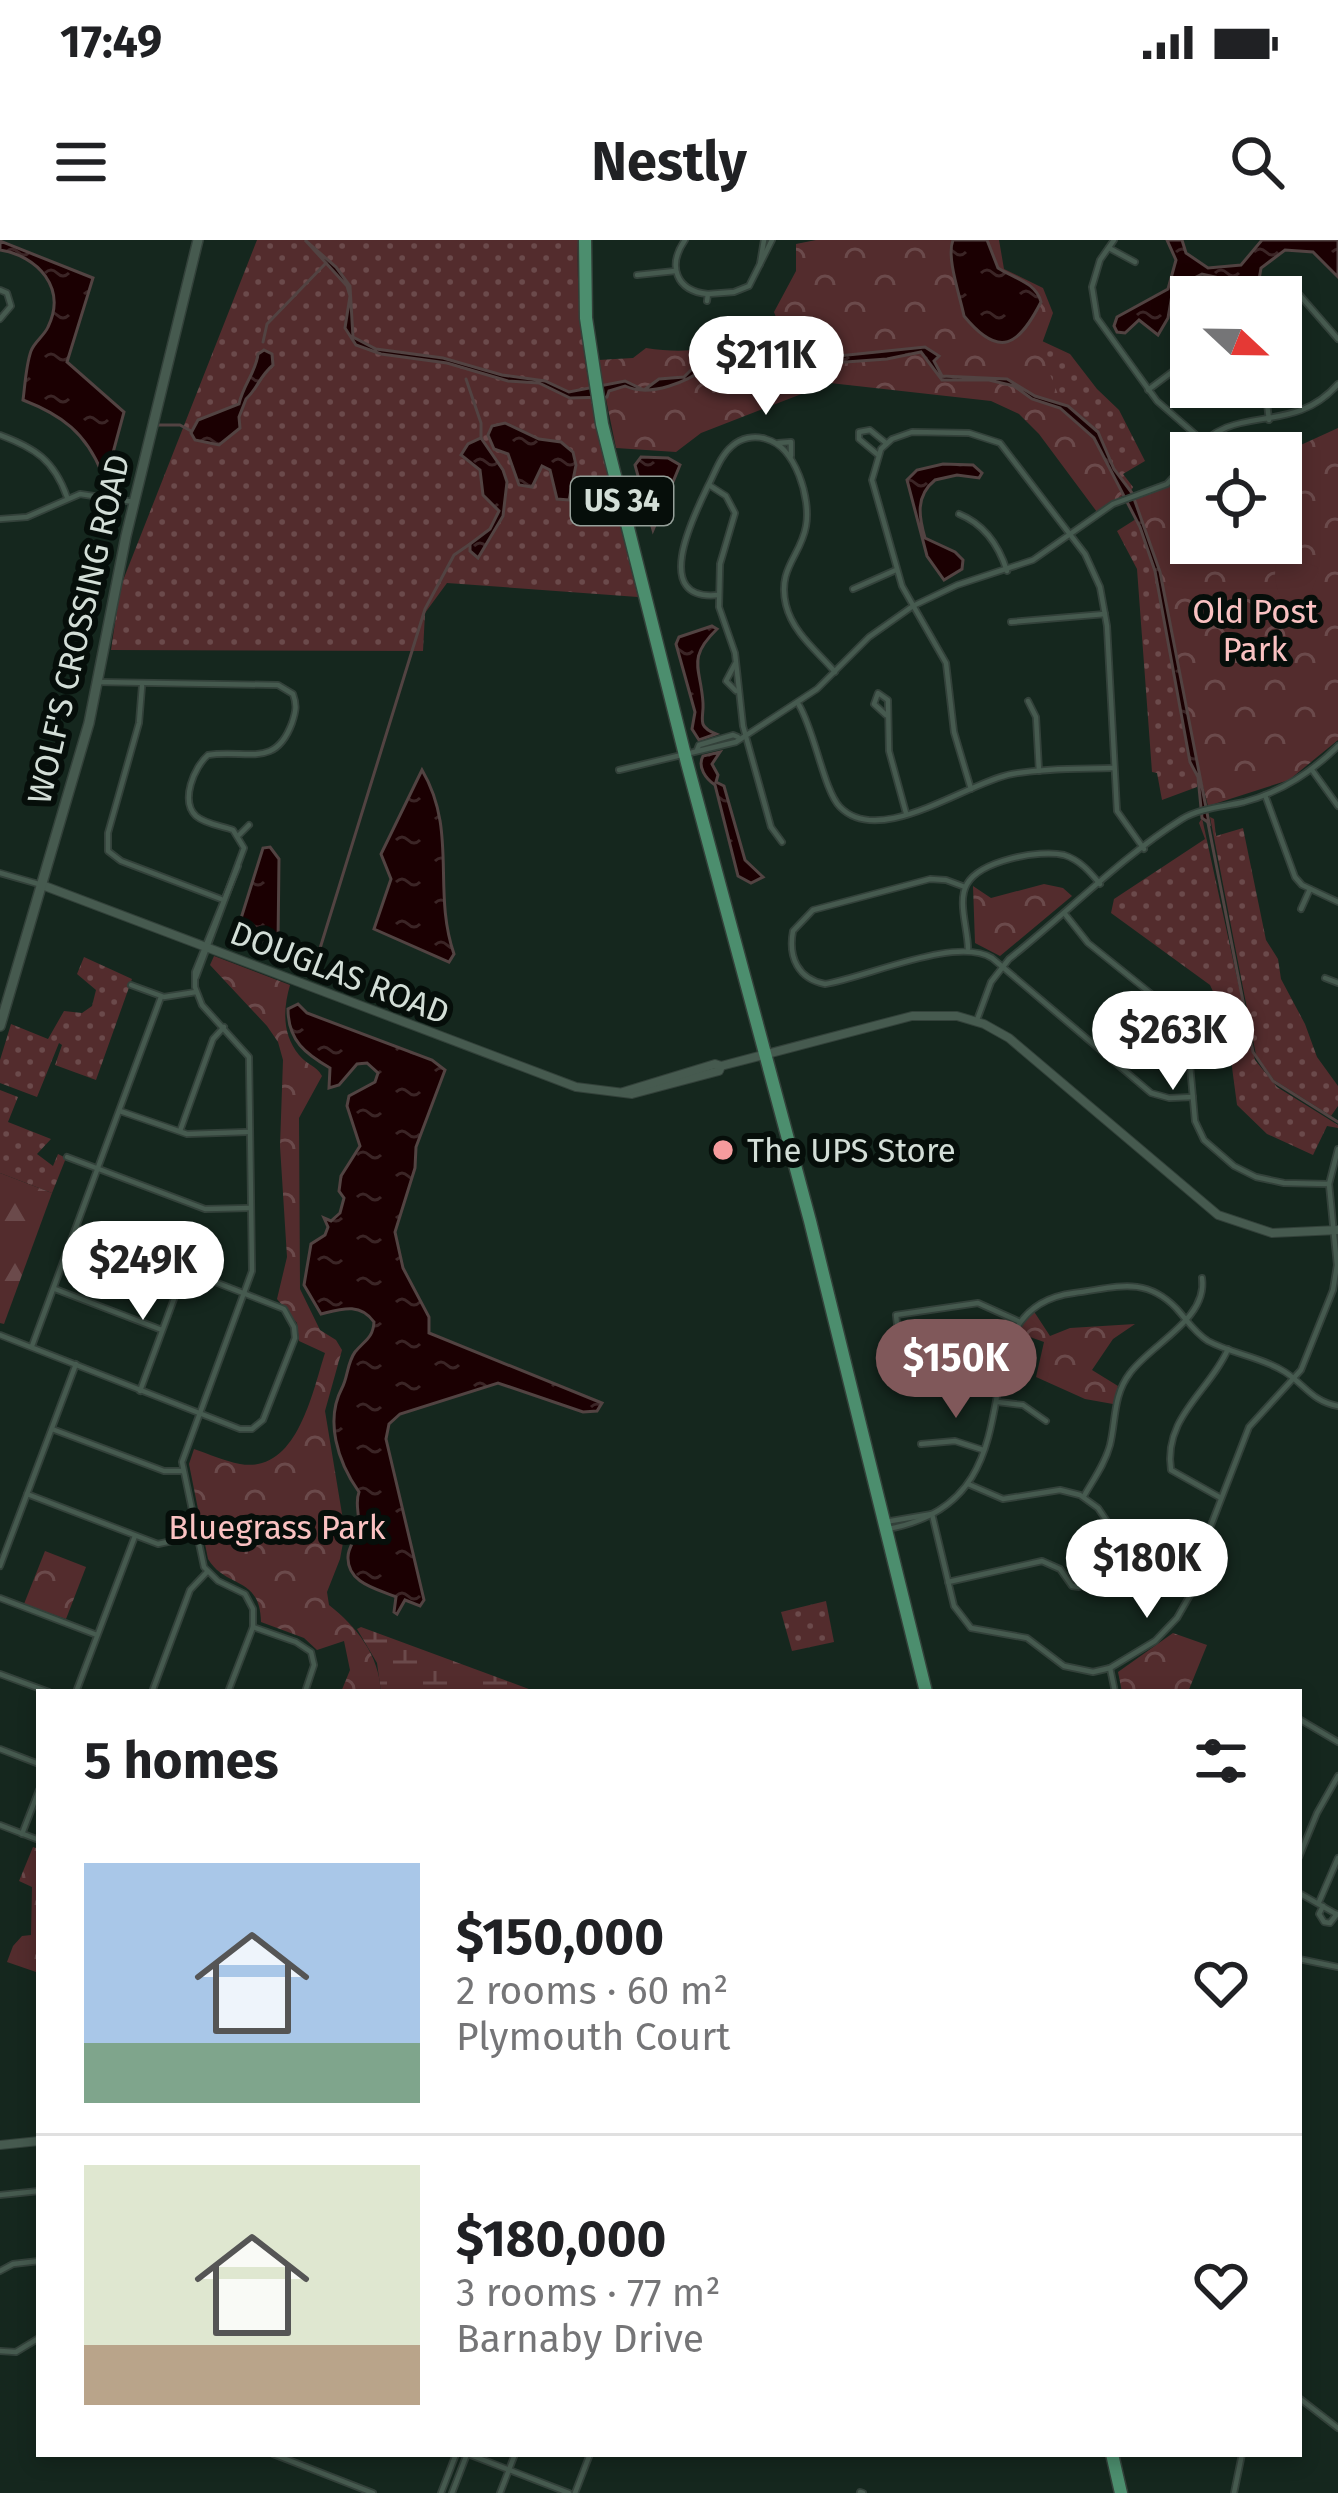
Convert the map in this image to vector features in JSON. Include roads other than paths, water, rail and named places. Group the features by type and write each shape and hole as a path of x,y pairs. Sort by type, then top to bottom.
{"main road":[{"name":"WOLF'S CROSSING ROAD","path":"0,1026 78,765 134,502 198,240"},
{"name":"US 34","path":"585,240 586,318 598,405 691,751 925,1689"},
{"path":"1113,2457 1121,2493"}],"street":[{"path":"685,240 675,257 675,271 685,287 708,298 742,290 754,280 768,240"},
{"path":"1114,240 1100,260 1092,286 1097,317 1148,390 1193,432"},
{"path":"1109,248 1135,262"},
{"path":"637,275 675,271"},
{"path":"0,290 7,293 11,305 0,320"},
{"path":"1302,298 1338,340"},
{"path":"1148,390 1170,374"},
{"path":"1217,432 1229,424 1269,420 1310,408 1338,384"},
{"path":"1268,408 1269,420"},
{"path":"877,454 859,439 859,432 870,430 886,443"},
{"path":"971,789 954,732 946,663 896,570 872,480 877,454 886,443 917,432 969,433 1000,443 1091,565 1105,614 1119,817 1144,849"},
{"path":"0,435 45,457 55,468 67,498"},
{"path":"718,595 696,593 686,584 681,570 689,528 725,452 736,443 758,437 778,443 791,456 807,519 786,572 785,602 798,632 836,672"},
{"path":"619,770 742,736 797,704 869,637 913,606 957,585 1033,560 1123,499 1170,481"},
{"path":"709,485 726,496 735,513 720,564 718,595 735,664 742,736 771,827 782,842"},
{"path":"0,519 27,517 67,498 93,494 134,502"},
{"path":"959,514 982,529 1007,571"},
{"path":"853,589 896,570"},
{"path":"1011,622 1105,614"},
{"path":"97,682 278,685 293,694 296,712 278,748 265,754 203,757 188,796 188,810 239,835 244,848 196,978 196,992 249,1057 247,1132 254,1260 182,1471 206,1572 245,1594 254,1609 254,1627 229,1689"},
{"path":"142,686 142,709 107,852 221,899"},
{"path":"293,694 301,688"},
{"path":"1028,701 1036,717 1039,771"},
{"path":"797,704 815,737 831,795 839,806 868,820 905,813 1001,776 1113,768"},
{"path":"886,715 889,751 905,813"},
{"path":"977,1021 983,998 1002,968 1180,821 1265,795 1312,770 1338,746"},
{"path":"1312,770 1338,806"},
{"path":"1265,795 1298,881 1338,902"},
{"path":"239,835 249,825"},
{"path":"968,949 962,898 980,870 1046,853 1072,858 1100,884"},
{"path":"207,946 221,899 238,866"},
{"path":"0,873 42,885"},
{"path":"965,887 930,879 813,910 800,919 791,938 800,970 809,980 825,984 968,949 985,954 1150,1094 1193,1097"},
{"name":"DOUGLAS ROAD","path":"42,885 566,1084 623,1092 715,1064 722,1066 912,1016 949,1015 977,1021 1016,1043 1218,1215 1272,1233 1336,1230"},
{"path":"1300,909 1310,889"},
{"path":"1065,914 1088,943 1174,1013 1191,1056 1201,1135 1238,1168 1270,1181 1329,1184"},
{"path":"1325,978 1338,983"},
{"path":"0,981 12,985"},
{"path":"131,986 161,997 196,992"},
{"path":"32,1347 161,997"},
{"path":"179,1132 213,1040 224,1027"},
{"path":"120,1111 179,1132 247,1132"},
{"path":"932,1514 954,1606 971,1628 1029,1639 1077,1671 1109,1668 1155,1641 1177,1618 1193,1590 1221,1498 1250,1426 1305,1362 1333,1290 1336,1230 1329,1184 1338,1149"},
{"path":"68,1157 205,1209 250,1208"},
{"path":"0,1335 245,1430 266,1415 293,1346 294,1327 284,1309 77,1228"},
{"path":"140,1390 185,1269"},
{"path":"1084,1496 1109,1450 1120,1387 1202,1298 1202,1278"},
{"path":"885,1526 932,1514 958,1498 983,1450 998,1402 1010,1335 1037,1302 1058,1295 1142,1286 1158,1291 1210,1342 1281,1369 1311,1395 1338,1406"},
{"path":"54,1289 162,1330"},
{"path":"1003,1369 966,1365 902,1369 895,1320 901,1312 978,1303 1018,1321"},
{"path":"1221,1498 1171,1469 1169,1462 1179,1421 1228,1349"},
{"path":"0,1565 76,1364"},
{"path":"998,1402 1023,1405 1046,1421"},
{"path":"52,1429 164,1471 182,1471"},
{"path":"921,1444 955,1441 983,1450"},
{"path":"948,1582 1042,1562 1055,1566 1072,1586 1079,1587 1124,1556 1125,1548 1099,1508 1084,1496 1060,1490 1004,1499 968,1484"},
{"path":"27,1495 158,1544 196,1537"},
{"path":"77,1689 135,1536"},
{"path":"153,1689 190,1590 206,1572"},
{"path":"0,1598 97,1635"},
{"path":"254,1627 310,1652 314,1665 306,1689"},
{"path":"1109,1668 1114,1689"},
{"path":"0,1674 41,1689"},
{"path":"1302,1721 1338,1742"},
{"path":"0,1749 36,1763"},
{"path":"1302,1850 1338,1776"},
{"path":"22,1834 36,1798"},
{"path":"0,1826 36,1839"},
{"path":"1302,1894 1321,1904 1338,1914 1330,1923 1319,1914 1321,1904 1338,1858"},
{"path":"1302,1960 1338,1967"},
{"path":"0,2145 36,2141"},
{"path":"0,2195 36,2191"},
{"path":"0,2271 36,2261"},
{"path":"0,2351 16,2352 36,2340"},
{"path":"1302,2400 1338,2428"},
{"path":"280,2457 352,2489 374,2493"},
{"path":"441,2493 455,2457"},
{"path":"452,2493 467,2457"},
{"path":"476,2457 572,2493 589,2457"},
{"path":"500,2493 514,2457"},
{"path":"1234,2493 1242,2457"}],"water":[{"path":"305,240 350,286 353,337 376,349 443,358 502,375 545,381 569,392 625,381 644,390 625,386 609,391 607,397 570,398 539,383 508,381 356,345 345,328 347,286"},
{"path":"953,240 987,240 998,268 1038,295 1041,302 1025,329 1008,342 988,338 964,316 952,266"},
{"path":"1167,240 1182,240 1186,253 1208,268 1241,265 1262,240 1338,240 1338,277 1313,252 1285,250 1261,268 1260,276 1172,276 1176,260"},
{"path":"0,241 93,278 67,362 124,412 107,475 71,427 23,400 29,357 48,327 54,299 37,267 0,250"},
{"path":"1170,282 1168,318 1158,335 1139,320 1125,333 1117,332 1117,317 1168,289"},
{"path":"925,347 939,356 934,361 942,376 1007,379 1035,396 1068,406 1098,432 1114,469 1132,493 1160,572 1209,823 1202,818 1198,777 1190,762 1155,571 1140,527 1094,438 1060,408 989,380 942,380 921,352 791,366 761,360 730,377 707,367 680,382 644,390 659,379 684,377 711,363 727,374 758,356 790,361"},
{"path":"264,350 272,354 273,365 246,399 240,428 219,445 195,440 191,433 198,420 239,404 258,354"},
{"path":"505,423 539,439 561,442 573,452 576,465 569,500 557,499 550,470 542,466 532,487 519,485 508,454 494,449 488,435 492,426"},
{"path":"481,438 507,482 503,516 478,558 470,544 490,529 499,511 483,495 480,470 461,455 468,444"},
{"path":"641,457 668,458 680,465 653,530 635,465"},
{"path":"943,464 973,465 982,473 979,478 957,475 935,480 921,500 925,538 963,560 962,569 944,580 927,556 907,480 917,470"},
{"path":"712,626 717,629 701,648 698,664 702,722 716,734 699,740 692,729 695,712 676,644 679,637"},
{"path":"720,752 712,764 716,782 724,786 745,860 763,877 751,883 738,876 715,785 702,768 703,756"},
{"path":"422,770 439,815 445,907 454,954 449,962 374,929 391,879 381,854"},
{"path":"270,847 279,859 278,943 273,946 238,928 263,848"},
{"path":"298,1004 307,1013 432,1060 445,1070 416,1147 415,1168 395,1232 403,1268 429,1317 429,1333 602,1403 597,1411 583,1412 498,1383 400,1414 389,1424 386,1439 424,1600 420,1606 405,1600 397,1614 396,1597 364,1584 349,1566 348,1553 359,1525 359,1492 339,1454 334,1427 350,1361 374,1322 356,1309 321,1314 304,1285 311,1244 325,1235 324,1218 331,1221 340,1213 341,1176 360,1146 347,1106 349,1096 375,1082 378,1073 367,1063 357,1064 339,1085 329,1088 330,1068 306,1052 291,1030 288,1009"}],"waterway":[{"path":"263,342 267,324 326,263"},
{"path":"466,379 481,423 481,438"},
{"path":"158,425 180,425 191,431"},
{"path":"313,971 425,609 454,555 470,544"},
{"path":"1208,823 1253,1052 1273,1081 1338,1122"}],"place":[{"name":"The UPS Store","path":"723,1150"}],"park label":[{"name":"Old Post Park","path":"1255,630"},
{"name":"Bluegrass Park","path":"277,1527"}]}
